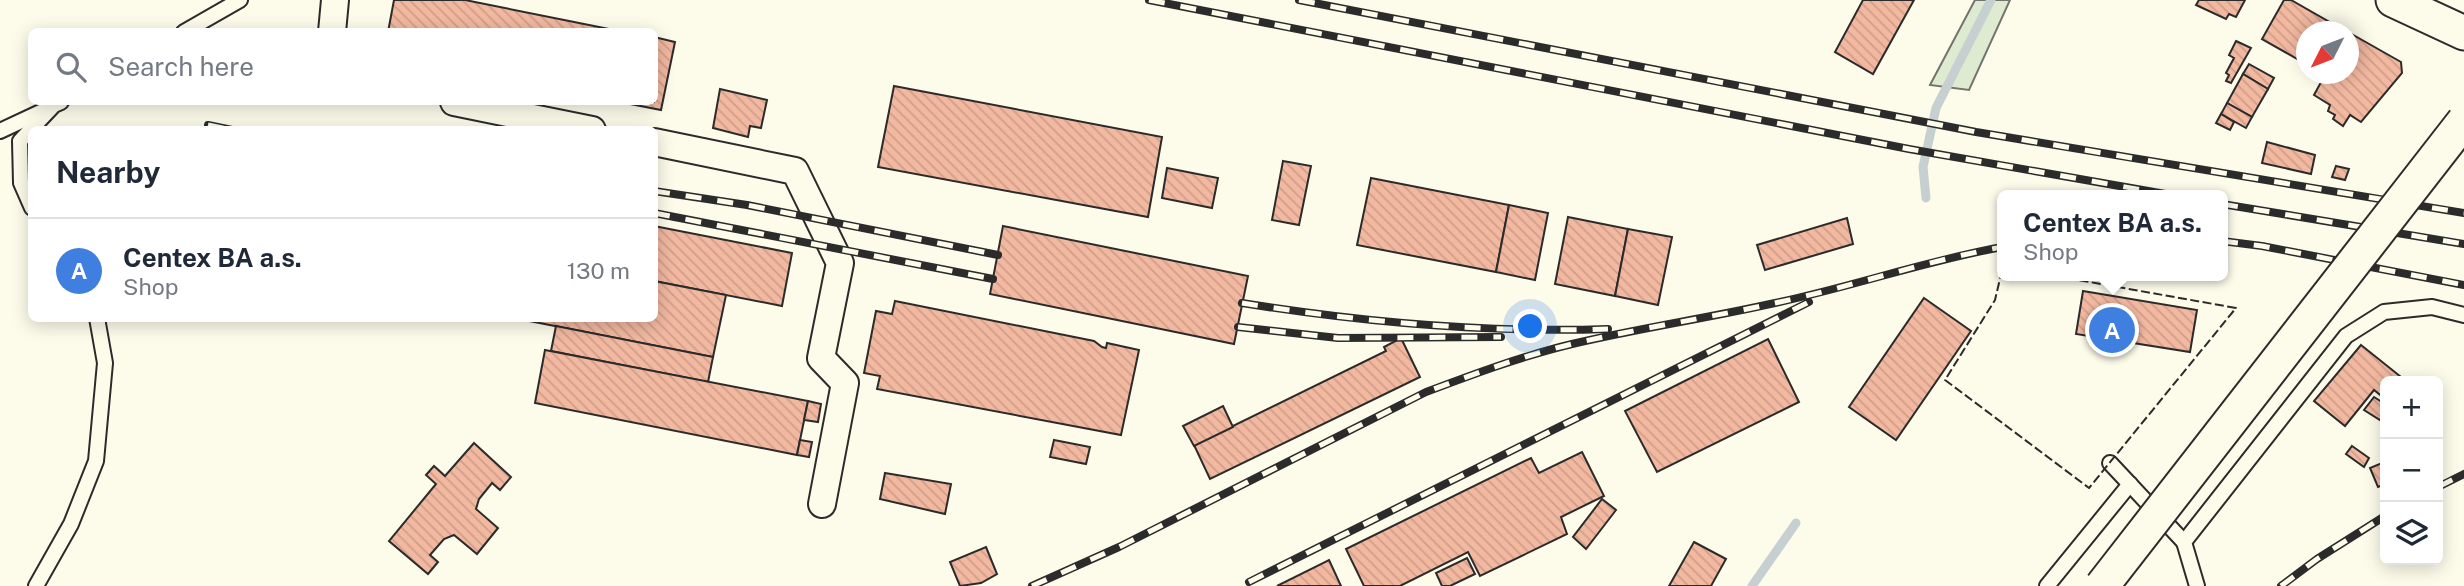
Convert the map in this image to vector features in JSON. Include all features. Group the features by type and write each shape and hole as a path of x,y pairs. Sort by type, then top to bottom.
{"street":[{"path":"332,28 335,0"},
{"path":"2393,0 2460,25"},
{"path":"469,105 572,126"},
{"path":"2102,586 2464,121"},
{"path":"658,143 795,171 840,263 821,358 845,383 822,504"}],"lane":[{"path":"191,28 240,0"},
{"path":"0,131 54,105"},
{"path":"35,126 56,105"},
{"path":"28,133 20,141 21,183 28,199"},
{"path":"2185,542 2346,336 2384,312 2432,307 2464,315"},
{"path":"36,586 71,524 96,461 105,363 98,322"},
{"path":"2109,463 2185,542 2197,586"},
{"path":"2047,586 2130,484"}],"green space":[{"path":"1975,0 2010,0 1969,90 1930,85"}],"building":[{"path":"394,0 465,0 604,28 389,28"},
{"path":"1863,0 1914,0 1873,74 1835,52"},
{"path":"2199,0 2245,0 2236,17 2229,14 2226,19 2196,5"},
{"path":"2284,0 2291,0 2328,21 2296,21 2296,58 2262,39"},
{"path":"658,38 675,42 661,110 635,105 658,105"},
{"path":"2359,38 2401,62 2402,73 2361,122 2350,115 2343,126 2333,119 2335,115 2328,111 2330,105 2314,95 2320,84 2359,84"},
{"path":"2236,41 2251,48 2231,83 2226,81 2229,75 2226,73 2234,58 2229,55"},
{"path":"2249,64 2274,78 2268,89 2243,74"},
{"path":"2243,74 2268,89 2252,117 2227,103"},
{"path":"894,86 1162,137 1148,217 878,167"},
{"path":"720,89 767,100 761,128 750,126 748,137 713,128"},
{"path":"2227,103 2252,117 2246,128 2221,114"},
{"path":"2221,114 2234,122 2230,130 2216,123"},
{"path":"2267,142 2315,155 2311,174 2262,163"},
{"path":"1283,161 1311,166 1299,225 1272,220"},
{"path":"2336,166 2349,169 2345,180 2332,177"},
{"path":"1167,168 1218,178 1212,208 1162,198"},
{"path":"1371,178 1509,205 1496,272 1357,245"},
{"path":"1509,205 1548,213 1535,280 1496,272"},
{"path":"1568,217 1628,229 1615,296 1555,284"},
{"path":"1847,218 1853,244 1765,270 1757,245"},
{"path":"1003,226 1248,276 1234,344 990,294"},
{"path":"658,227 792,253 782,306 658,282"},
{"path":"1628,229 1672,237 1658,305 1615,296"},
{"path":"658,282 726,295 713,357 534,322 658,322"},
{"path":"2083,291 2197,310 2190,352 2076,334"},
{"path":"1924,298 1971,331 1896,440 1849,407"},
{"path":"895,301 1094,341 1106,348 1107,343 1139,350 1121,435 877,389 880,376 864,373 876,311 892,314"},
{"path":"556,326 713,357 708,382 551,351"},
{"path":"1401,338 1420,377 1210,479 1194,445 1386,351 1384,347"},
{"path":"1768,339 1799,402 1657,472 1625,411"},
{"path":"2361,345 2400,376 2380,376 2380,395 2374,390 2345,426 2314,401"},
{"path":"545,350 808,401 797,455 535,403"},
{"path":"2374,397 2380,401 2380,420 2364,410"},
{"path":"808,401 821,404 818,422 804,420"},
{"path":"1223,406 1233,427 1194,446 1183,426"},
{"path":"800,440 812,442 809,457 797,455"},
{"path":"1054,440 1090,447 1086,464 1050,457"},
{"path":"474,443 511,477 500,490 492,483 479,499 476,509 498,528 477,554 454,535 444,539 430,555 438,562 428,574 389,541 436,484 426,475 434,466 445,476"},
{"path":"2352,446 2369,458 2364,467 2346,454"},
{"path":"1582,452 1604,496 1561,517 1567,534 1480,576 1468,552 1400,586 1364,586 1346,549 1531,458 1539,473"},
{"path":"2380,464 2380,486 2378,487 2370,468"},
{"path":"885,473 951,484 945,514 880,499"},
{"path":"1602,499 1616,510 1586,549 1573,537"},
{"path":"1694,542 1726,559 1711,586 1669,586"},
{"path":"986,547 997,574 981,583 960,586 950,562"},
{"path":"1467,558 1475,574 1450,586 1442,586 1436,573"},
{"path":"1329,560 1341,586 1277,586"}],"waterway":[{"path":"1926,198 1923,167 1936,108 1991,0"},
{"path":"1752,586 1796,523"}],"railway":[{"path":"1149,0 1909,149 2143,190"},
{"path":"1299,0 1976,132 2464,213"},
{"path":"208,125 213,126"},
{"path":"658,192 747,205 998,255"},
{"path":"2228,205 2464,244"},
{"path":"658,214 993,279"},
{"path":"2228,242 2464,285"},
{"path":"1032,586 1119,547 1426,392 1480,372 1572,344 1775,303 1997,248"},
{"path":"1249,582 1809,302"},
{"path":"1242,303 1425,325 1608,329"},
{"path":"1238,327 1338,338 1501,337"},
{"path":"2443,484 2464,474"},
{"path":"2281,586 2317,559 2380,519"}],"fence":[{"path":"1999,281 1995,300 1945,380 2089,488 2236,308 2084,281"}],"place":[{"name":"Centex BA a.s.","path":"2112,330"}]}
